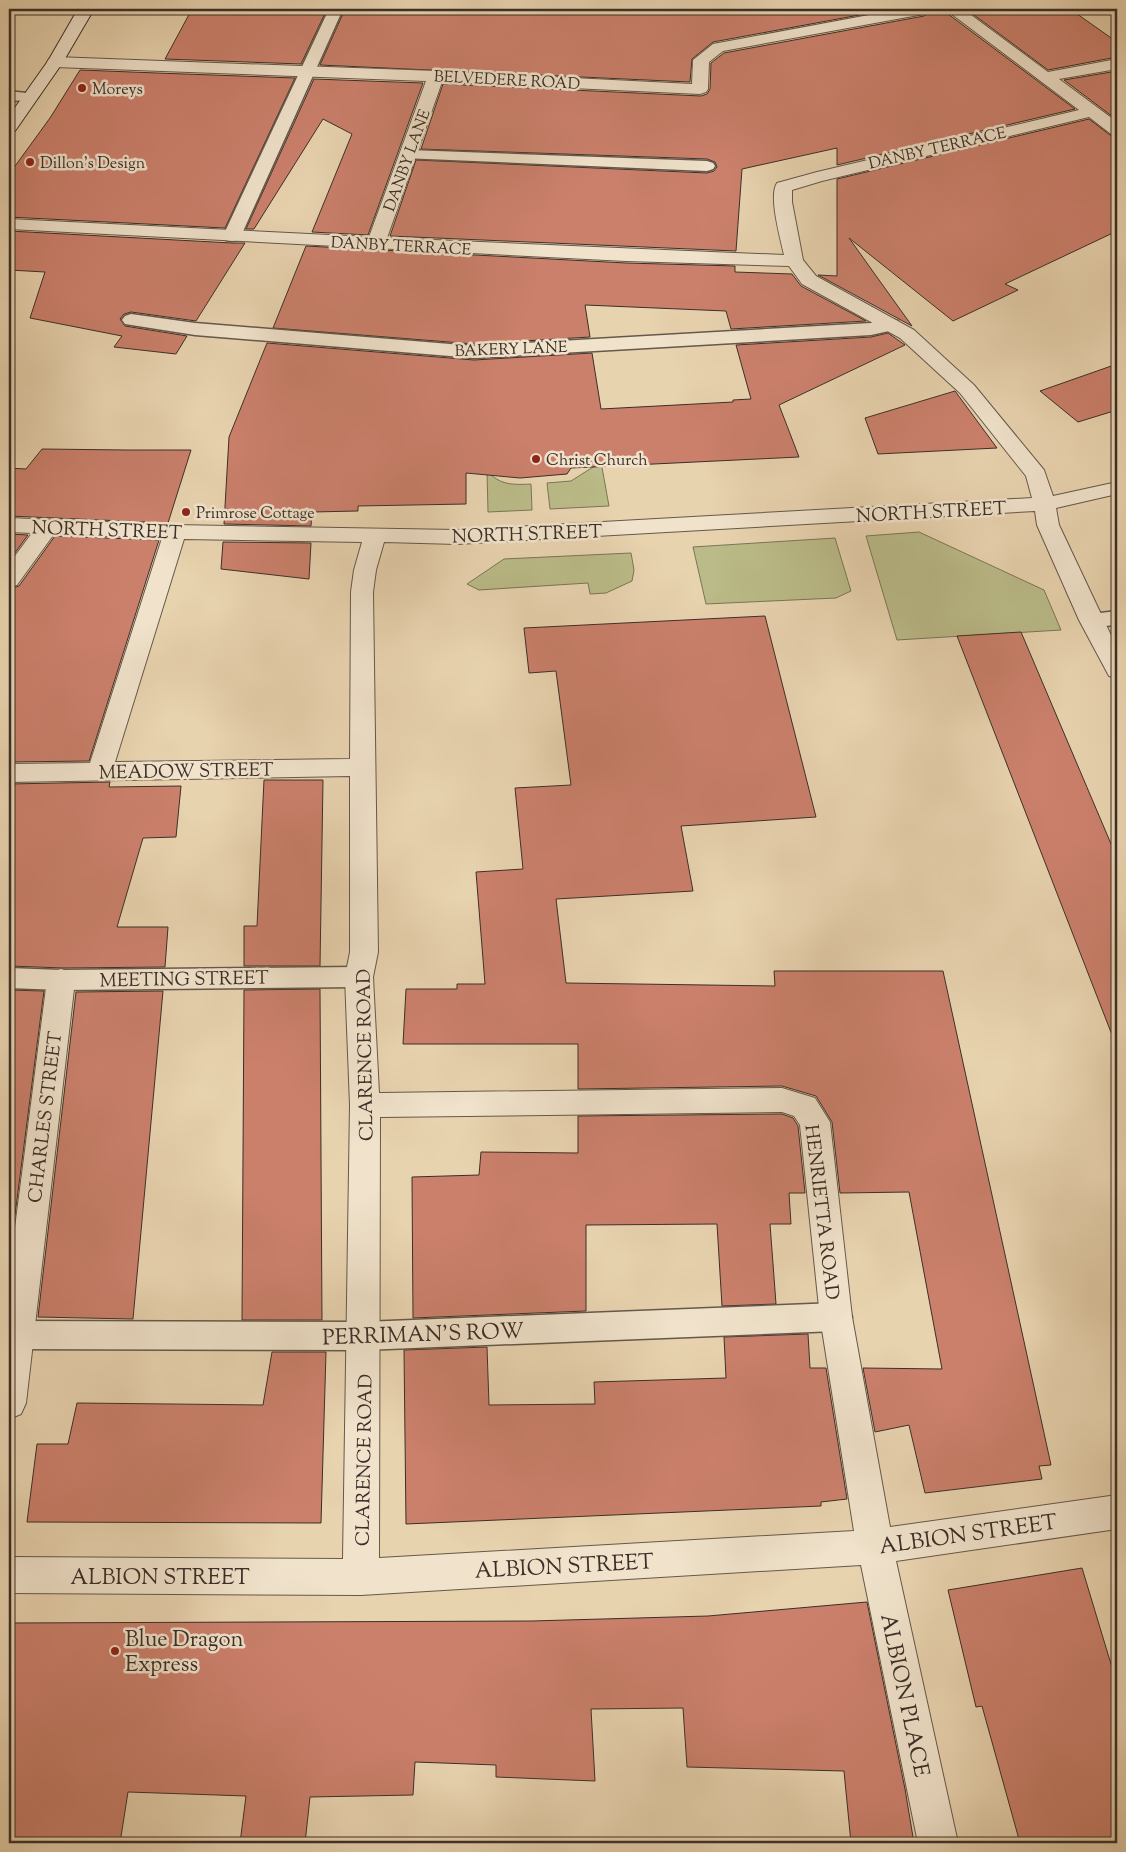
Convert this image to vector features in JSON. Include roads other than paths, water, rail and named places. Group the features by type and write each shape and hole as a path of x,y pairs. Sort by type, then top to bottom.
{"street":[{"path":"9,127 55,62 86,9"},
{"name":"BELVEDERE ROAD","path":"55,62 436,76 700,89 701,60 718,47 924,9"},
{"path":"954,9 1117,130"},
{"path":"1045,77 1117,64"},
{"name":"DANBY LANE","path":"376,243 436,76"},
{"name":"DANBY TERRACE","path":"9,224 626,255 794,261 785,211 783,187 861,165 1091,112"},
{"path":"794,261 809,280 907,334 967,389 1036,475 1045,504 1048,525 1091,620 1117,670"},
{"name":"NORTH STREET","path":"9,525 174,532 490,536 1045,504 1117,488"},
{"path":"9,580 48,526"},
{"path":"100,771 174,532"},
{"name":"CLARENCE ROAD","path":"361,1577 365,1105 359,977 364,952 362,592 365,570 375,534"},
{"name":"MEADOW STREET","path":"9,772 362,767"},
{"name":"CHARLES STREET","path":"9,1403 13,1335 61,980"},
{"name":"HENRIETTA ROAD","path":"365,1105 782,1100 804,1107 815,1122 836,1317 875,1547"},
{"name":"ALBION STREET","path":"9,1575 361,1577 875,1547 1117,1512"},
{"name":"ALBION PLACE","path":"875,1547 938,1843"}],"lane":[{"path":"232,236 336,9"},
{"path":"9,96 30,96"},
{"path":"409,154 707,166"},
{"name":"BAKERY LANE","path":"131,320 195,329 474,352 871,329 891,325"},
{"path":"1091,620 1117,618"},
{"name":"MEETING STREET","path":"9,978 61,980 359,977"},
{"name":"PERRIMAN'S ROW","path":"13,1335 364,1336 836,1317"}],"place":[{"name":"Moreys","path":"82,88"},
{"name":"Dillon's Design","path":"30,162"},
{"name":"Christ Church","path":"536,459"},
{"name":"Primrose Cottage","path":"186,512"},
{"name":"Blue Dragon Express","path":"115,1651"}]}
